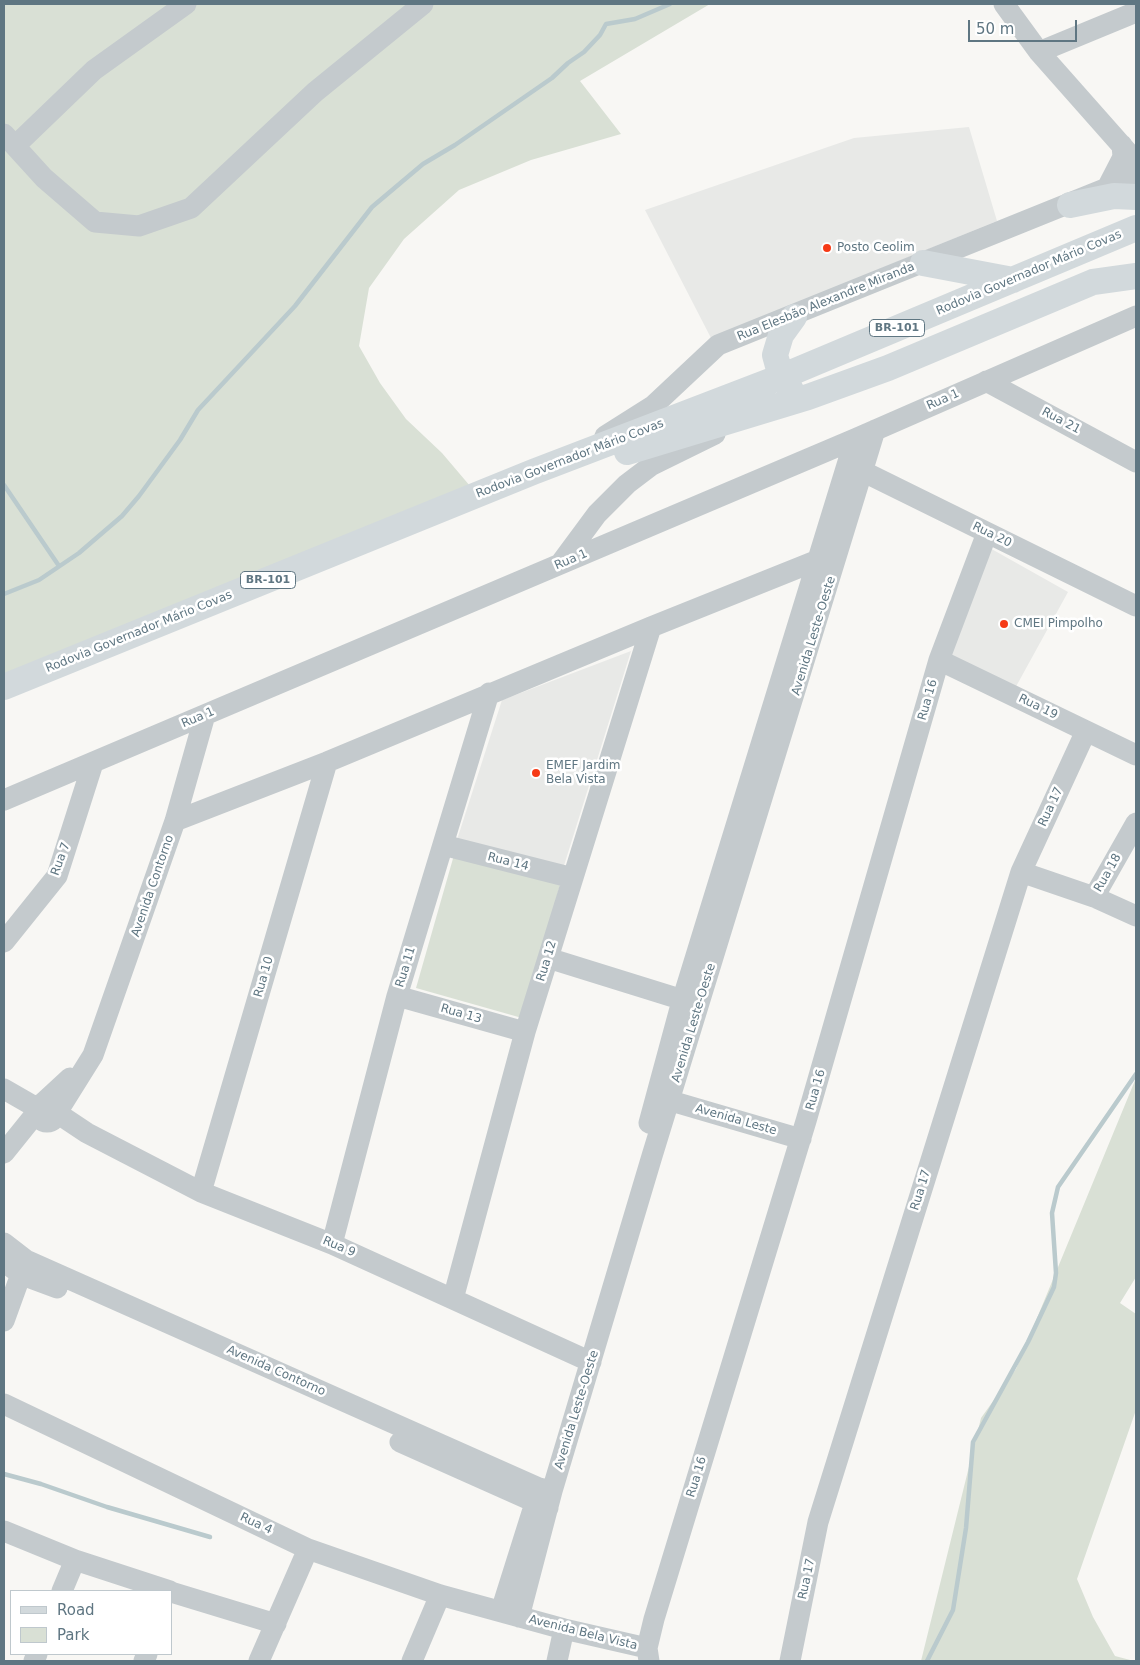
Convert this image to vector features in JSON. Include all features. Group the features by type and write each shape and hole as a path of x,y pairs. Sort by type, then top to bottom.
{"main road":[{"path":"1070,205 1114,196 1136,197"},
{"name":"Rodovia Governador Mário Covas","path":"4,687 533,472 782,377 1136,228"},
{"path":"923,263 1013,280"},
{"path":"533,472 645,448 808,398 897,364 1093,282 1135,278"},
{"path":"794,317 781,334 775,355 782,377 791,390 808,398"}],"street":[{"path":"186,4 94,70 9,140 44,178 95,222 139,226 190,208 315,92 423,4"},
{"path":"1004,4 1039,52 1136,162"},
{"path":"1039,52 1136,12"},
{"path":"1107,188 1123,157 1122,145"},
{"name":"Rua Elesbão Alexandre Miranda","path":"570,458 654,405 718,345 794,317 923,263 1070,205 1136,175"},
{"name":"Rua 1","path":"4,800 855,439 1136,316"},
{"name":"Rua 21","path":"986,381 1136,462"},
{"path":"560,564 597,514 633,479 652,465 762,412"},
{"name":"Avenida Leste-Oeste","path":"510,1614 585,1360 657,1095 690,1003 856,468 875,430"},
{"name":"Avenida Leste-Oeste","path":"855,439 856,468"},
{"name":"Rua 20","path":"856,468 1136,606"},
{"name":"Rua 16","path":"648,1655 654,1619 801,1139 940,660 987,532"},
{"path":"175,821 327,762 651,626 827,562"},
{"name":"Rua 12","path":"453,1299 525,1032 651,626"},
{"name":"Rua 19","path":"940,660 1136,755"},
{"name":"Rua 11","path":"332,1244 398,996 489,694"},
{"name":"Avenida Contorno","path":"4,1153 20,1134 47,1113 93,1055 175,821 205,715"},
{"name":"Rua 17","path":"790,1661 818,1522 1021,872 1086,731"},
{"name":"Rua 7","path":"6,936 57,876 93,762"},
{"name":"Rua 10","path":"202,1192 327,762"},
{"name":"Rua 18","path":"1094,897 1136,823"},
{"name":"Rua 14","path":"443,845 573,878"},
{"path":"1021,872 1094,897 1136,916"},
{"path":"548,958 690,1003"},
{"name":"Rua 13","path":"398,996 525,1032"},
{"name":"Avenida Leste-Oeste","path":"585,1360 671,1101 690,1003"},
{"name":"Rua 9","path":"4,1089 202,1192 332,1244 585,1360"},
{"name":"Avenida Leste","path":"671,1101 801,1139"},
{"name":"Avenida Contorno","path":"4,1243 24,1268"},
{"name":"Avenida Contorno","path":"4,1262 24,1268 544,1498"},
{"path":"4,1321 24,1268"},
{"name":"Rua 4","path":"4,1404 308,1549 440,1595 510,1614"},
{"path":"4,1530 75,1560 165,1590"},
{"path":"259,1661 308,1549"},
{"path":"62,1590 75,1560"},
{"path":"172,1592 276,1624"},
{"path":"412,1661 440,1595"},
{"name":"Avenida Bela Vista","path":"510,1614 648,1655"},
{"path":"557,1661 564,1629"}],"shaded area":[{"path":"969,127 997,221 711,338 645,210 854,138"},
{"name":"CMEI Pimpolho","path":"988,547 1068,592 1013,692 945,656"},
{"name":"EMEF Jardim Bela Vista","path":"631,651 562,872 455,846 502,700"}],"green space":[{"path":"4,4 710,4 580,81 621,134 531,160 459,190 404,239 369,288 359,346 380,383 406,419 442,453 476,493 4,687"},
{"path":"454,855 560,885 522,1018 416,988"},
{"path":"1136,1078 1136,1277 1120,1303 1136,1314 1136,1410 1077,1579 1093,1617 1115,1656 1134,1661 921,1661 981,1418 1016,1369"}],"waterway":[{"path":"4,594 39,580 79,553 122,516 180,440 198,410 295,306 372,207 423,164 455,145 552,78 568,63 584,52 600,35 606,24 635,19 670,4"},
{"path":"4,485 59,566"},
{"path":"927,1661 953,1610 966,1528 973,1442 1028,1342 1054,1287 1056,1273 1052,1213 1058,1187 1136,1074"},
{"path":"4,1474 210,1537"}],"place":[{"name":"Posto Ceolim","path":"827,248"},
{"name":"CMEI Pimpolho","path":"1004,624"},
{"name":"EMEF Jardim Bela Vista","path":"536,773"}]}
